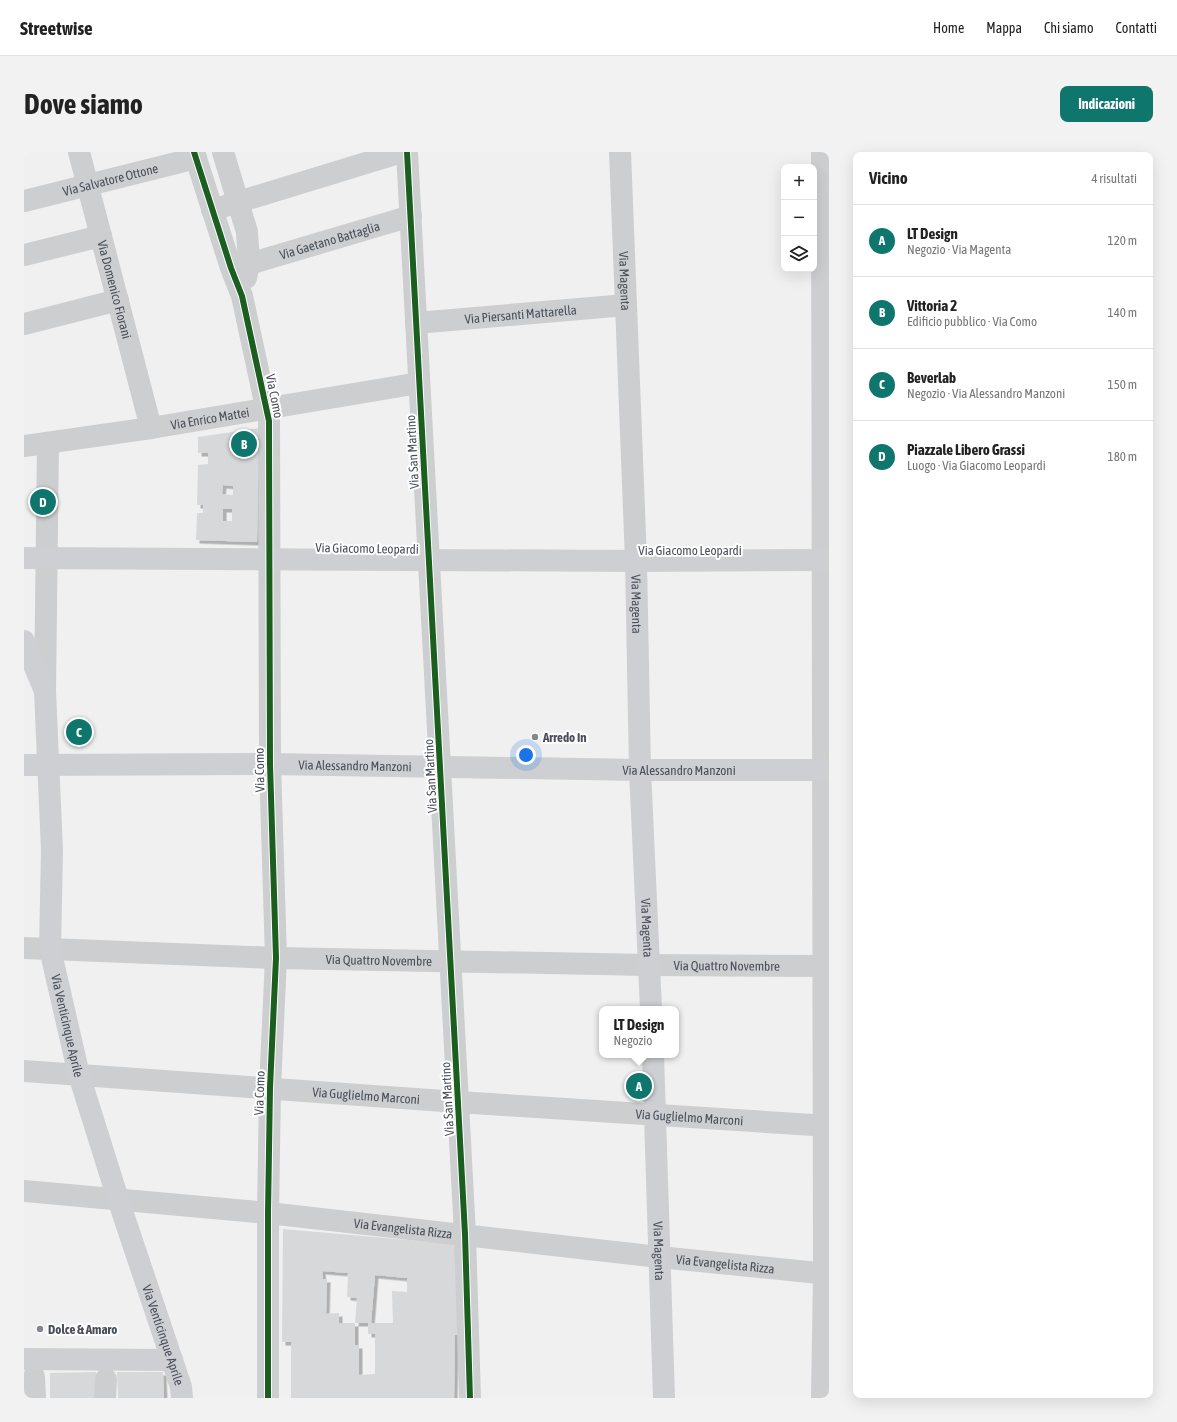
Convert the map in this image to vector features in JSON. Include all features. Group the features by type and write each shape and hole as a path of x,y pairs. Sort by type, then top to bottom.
{"street":[{"name":"Via Domenico Fiorani","path":"79,152 151,428"},
{"path":"223,152 247,232 249,264 242,296"},
{"path":"212,210 402,152"},
{"name":"Via San Martino","path":"407,152 465,1234 470,1398"},
{"name":"Via Magenta","path":"620,152 636,561 640,770 651,1006"},
{"path":"822,152 826,560 827,1274 822,1398"},
{"name":"Via Salvatore Ottone","path":"24,201 195,155"},
{"name":"Via Como","path":"195,155 231,268 242,296 269,421 270,764 276,958 270,1088 268,1398"},
{"name":"Via Gaetano Battaglia","path":"249,264 411,216"},
{"path":"24,255 101,236"},
{"path":"24,324 118,300"},
{"name":"Via Piersanti Mattarella","path":"416,323 626,305"},
{"name":"Via Enrico Mattei","path":"24,446 151,428 420,383"},
{"path":"45,691 48,443"},
{"name":"Via Giacomo Leopardi","path":"24,558 270,558 636,561 826,560"},
{"name":"Via Venticinque Aprile","path":"24,641 45,691 52,850 50,949 79,1075 118,1199 181,1387 182,1398"},
{"name":"Via Alessandro Manzoni","path":"24,765 270,764 640,770 826,770"},
{"name":"Via Quattro Novembre","path":"24,948 276,958 450,960 649,965 826,966"},
{"name":"Via Magenta","path":"653,1058 664,1398"},
{"name":"Via Guglielmo Marconi","path":"24,1071 458,1102 826,1126"},
{"name":"Via Evangelista Rizza","path":"24,1191 268,1213 659,1257 827,1274"},
{"path":"31,1378 172,1360"}],"building":[{"path":"259,428 257,542 196,540 197,513 203,513 203,505 197,505 198,465 208,464 208,453 198,453 198,437","holes":["223,485 233,486 233,495 222,494","223,509 232,509 232,521 223,521"]},
{"path":"283,1229 454,1244 458,1323 457,1335 455,1335 454,1398 291,1398 291,1342 282,1342","holes":["322,1271 348,1273 347,1297 357,1298 355,1323 339,1323 339,1313 326,1314 327,1279 323,1279","375,1275 407,1278 407,1292 392,1291 393,1323 371,1323","355,1323 368,1323 368,1334 375,1334 375,1374 359,1375 359,1345 355,1345"]},
{"path":"96,1372 96,1398 50,1398 50,1373"},
{"path":"117,1372 163,1372 164,1398 118,1398"}],"cycle path":[{"path":"194,152 231,268 242,296 269,421 270,764 276,958 270,1088 268,1398"},
{"path":"407,152 465,1234 470,1398"}],"place":[{"name":"Vittoria 2","path":"244,444"},
{"name":"Piazzale Libero Grassi","path":"43,502"},
{"name":"Beverlab","path":"79,732"},
{"name":"Arredo In","path":"535,737"},
{"name":"LT Design","path":"639,1086"},
{"name":"Dolce & Amaro","path":"40,1329"}]}
